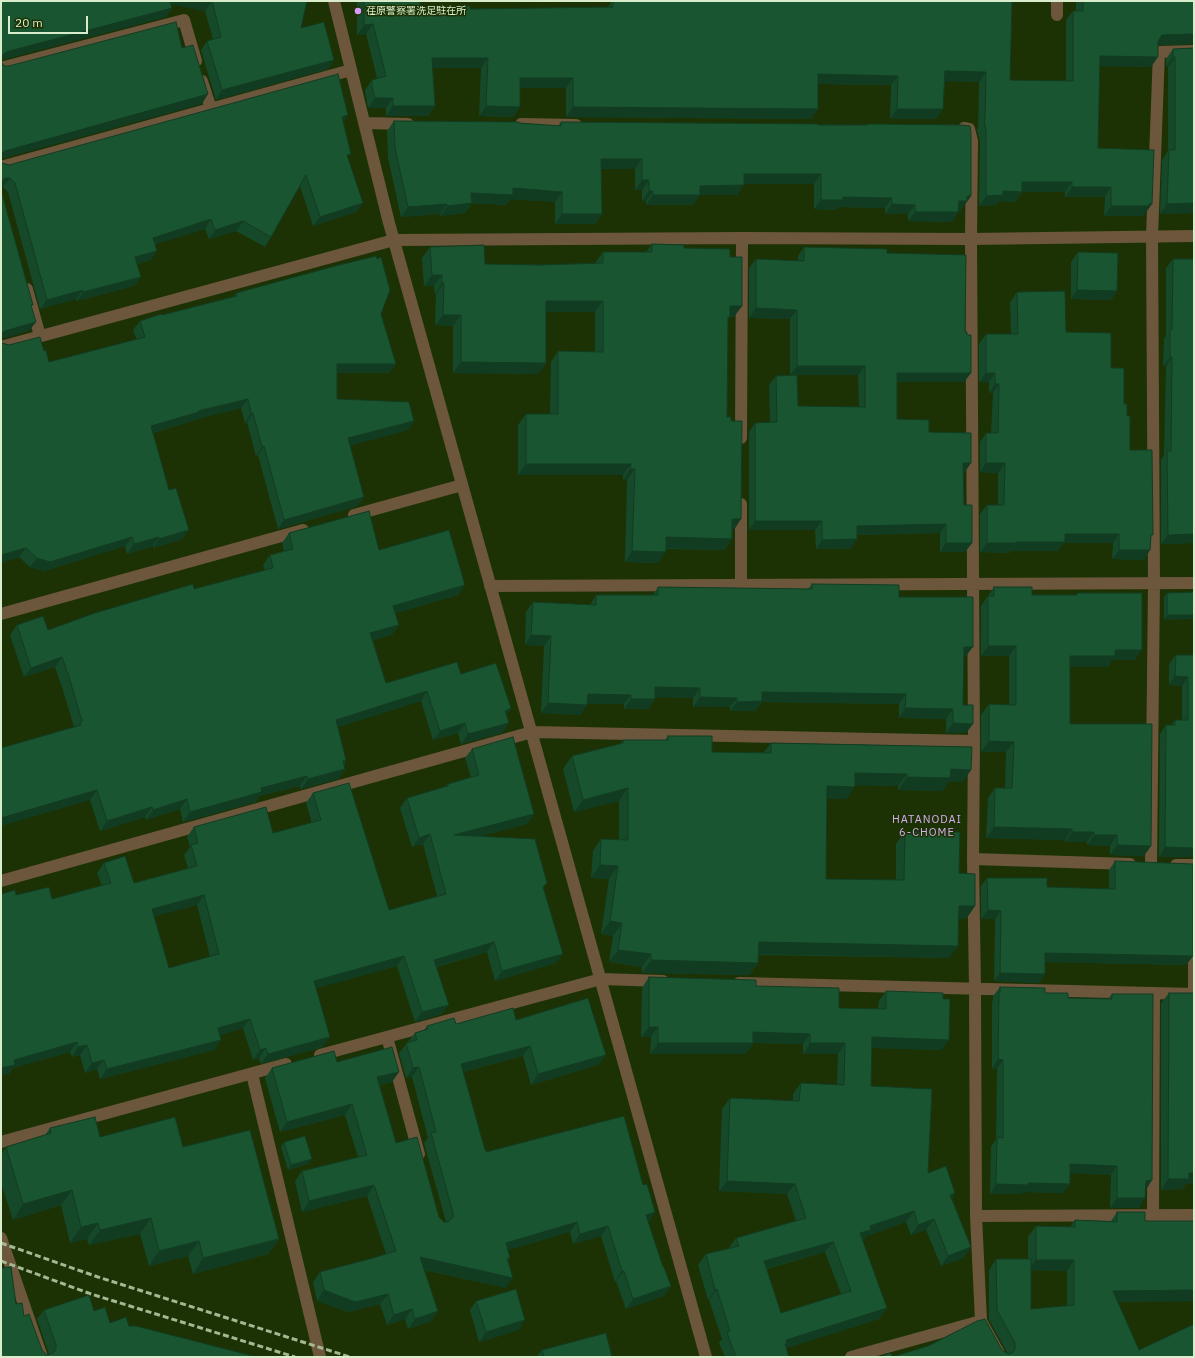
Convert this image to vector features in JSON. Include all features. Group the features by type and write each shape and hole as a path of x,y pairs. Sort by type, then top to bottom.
{"street":[{"path":"334,1 394,240 706,1357"},
{"path":"1056,15 1057,1"},
{"path":"1,68 184,20 211,109"},
{"path":"1151,864 1154,583 1152,236 1159,52 1194,51"},
{"path":"1,167 351,70"},
{"path":"364,124 420,124"},
{"path":"508,124 588,125"},
{"path":"955,127 969,129 972,142 973,859 976,1216 981,1320 1001,1357"},
{"path":"1,347 394,240 742,238 971,239 1194,236"},
{"path":"741,449 742,238"},
{"path":"24,276 40,336"},
{"path":"339,519 462,485"},
{"path":"741,489 741,585"},
{"path":"1,614 316,526"},
{"path":"490,586 1194,583"},
{"path":"1,880 532,732 974,741"},
{"path":"728,982 1194,994 1194,865 973,859"},
{"path":"312,1057 601,979 673,981"},
{"path":"1153,1215 1154,993"},
{"path":"387,1037 422,1165"},
{"path":"1,1142 297,1062"},
{"path":"252,1074 320,1357"},
{"path":"976,1216 1194,1215"},
{"path":"1,1238 42,1357"},
{"path":"851,1357 981,1320"}],"building":[{"path":"1,1 170,1 172,8 6,52 1,56"},
{"path":"212,1 307,1 301,28 324,22 334,60 222,90 207,41 221,37"},
{"path":"364,1 420,1 420,6 470,6 470,9 613,7 613,1 1012,1 1010,80 1073,81 1073,11 1083,11 1083,1 1194,1 1194,34 1162,35 1158,41 1158,57 1100,56 1098,148 1154,150 1152,204 1149,204 1149,206 1111,206 1111,187 1072,187 1072,182 1022,182 1022,192 1003,191 1003,195 986,196 986,131 984,120 986,72 945,71 943,109 897,109 898,76 818,74 818,109 573,107 573,78 520,78 520,107 486,106 488,58 432,58 435,106 393,106 393,98 375,98 372,80 386,76 373,24 364,25"},
{"path":"176,22 182,48 193,45 208,94 5,151 1,156 1,62 5,66 9,66"},
{"path":"1194,48 1194,203 1167,204 1169,150 1175,150 1175,57 1173,57 1173,49"},
{"path":"338,74 348,115 342,117 351,154 347,155 363,203 320,217 306,175 271,237 243,221 215,230 211,219 153,238 157,251 135,257 141,277 47,300 15,183 10,178 5,178 1,182 1,161 2,163 9,165"},
{"path":"394,121 519,122 561,126 561,122 970,126 971,196 967,196 967,201 959,201 958,212 915,212 915,205 892,204 892,198 843,197 843,200 821,200 821,174 744,174 744,185 700,186 700,195 653,195 653,191 649,191 649,180 642,180 642,159 601,159 602,214 562,214 562,192 513,188 513,195 471,193 472,203 447,206 447,204 408,207 395,148"},
{"path":"1,190 33,305 31,305 36,322 5,331 1,336"},
{"path":"652,244 684,245 684,248 730,249 730,257 742,257 742,306 730,306 730,317 728,317 727,417 731,417 731,421 742,421 741,519 732,519 732,539 666,537 666,552 632,551 635,469 630,469 631,464 526,464 526,414 558,414 558,351 603,352 603,301 546,301 546,363 461,362 461,315 443,315 444,283 442,283 442,275 432,275 430,247 484,245 485,264 539,265 603,263 603,252 652,252"},
{"path":"804,247 887,249 887,253 966,255 965,332 967,332 967,335 971,335 971,373 897,373 897,419 929,420 929,432 971,433 971,463 963,463 964,505 972,505 972,543 946,543 946,524 857,526 857,539 822,540 822,521 755,521 755,423 777,422 776,376 797,375 798,406 865,407 865,366 797,366 797,310 756,308 756,259 804,261"},
{"path":"1078,252 1118,253 1117,291 1077,290"},
{"path":"376,256 377,259 381,257 390,290 381,314 396,364 337,364 337,399 409,402 414,421 348,438 364,497 284,520 264,446 262,447 248,399 198,411 199,412 151,426 169,490 176,488 189,530 159,539 159,537 134,544 132,537 50,562 37,558 26,548 1,555 1,341 2,343 9,345 40,337 44,351 46,350 49,362 145,337 140,321 161,314 162,315 237,296 236,293"},
{"path":"1173,259 1194,259 1194,534 1168,535 1167,451 1171,451 1172,357 1170,357 1170,330 1172,330"},
{"path":"1065,291 1066,332 1111,333 1111,368 1124,368 1124,404 1127,404 1127,416 1130,416 1130,450 1152,450 1153,535 1151,535 1150,550 1119,550 1119,534 1065,534 1065,542 987,543 987,505 1004,505 1005,463 986,463 986,433 998,433 999,384 995,384 995,373 986,373 986,334 1018,334 1017,292"},
{"path":"369,511 379,550 449,530 465,585 393,606 399,625 370,633 386,683 457,662 461,674 496,663 511,708 505,711 509,723 468,734 465,723 440,731 427,691 336,720 346,760 343,761 345,769 308,779 307,776 261,788 262,792 190,812 187,799 153,810 152,807 107,821 97,790 1,818 1,748 81,725 80,722 82,721 62,657 31,668 17,625 43,616 48,630 95,613 193,584 194,589 273,568 270,555 293,549 289,533"},
{"path":"812,584 899,585 899,597 973,597 973,647 964,647 963,705 973,705 973,724 953,723 953,709 905,708 906,694 762,692 762,701 737,702 737,698 700,697 700,688 655,687 655,699 631,699 631,695 588,694 587,705 548,703 551,636 531,635 533,602 596,605 596,595 658,595 658,587 812,589"},
{"path":"994,587 1032,587 1032,595 1142,593 1142,650 1115,650 1115,656 1070,656 1070,724 1152,724 1151,846 1117,845 1117,835 1094,835 1094,832 1072,832 1072,829 994,827 995,788 1012,788 1014,742 989,741 989,704 1016,705 1016,646 988,646 988,596 994,596"},
{"path":"1194,592 1194,615 1167,615 1167,593"},
{"path":"1176,655 1194,655 1194,848 1165,847 1166,725 1175,725 1175,720 1188,720 1188,677 1175,676"},
{"path":"668,736 712,736 712,752 771,753 771,743 972,747 971,770 951,769 950,778 907,777 907,774 855,773 855,787 827,786 826,879 904,880 905,831 960,832 959,873 975,874 975,906 959,906 958,946 759,942 758,963 651,960 651,954 618,950 622,923 610,921 618,866 600,865 601,839 628,840 628,788 583,800 572,756 623,743 623,740 668,740"},
{"path":"513,737 534,814 454,835 535,839 547,883 543,887 563,954 502,971 494,942 434,960 449,1005 422,1012 404,956 314,981 330,1037 268,1054 266,1048 260,1050 250,1019 218,1028 221,1040 107,1069 104,1060 92,1063 87,1045 78,1047 77,1042 14,1060 15,1065 1,1068 1,894 15,890 16,895 49,887 52,899 111,883 104,863 125,856 134,883 197,866 191,845 198,843 194,827 266,807 273,833 321,820 313,793 349,783 389,910 446,894 430,834 419,838 407,798 479,775 472,749","holes":["204,895 219,954 169,968 152,909"]},
{"path":"1115,861 1193,864 1193,956 1045,953 1045,974 1000,973 1001,911 988,910 987,878 1047,878 1047,887 1115,889"},
{"path":"649,977 756,980 756,986 839,988 839,1008 886,1009 886,991 943,993 943,999 950,999 949,1040 872,1037 871,1086 932,1089 928,1173 946,1166 955,1193 950,1195 971,1247 948,1256 934,1219 918,1225 914,1211 870,1226 871,1230 860,1233 887,1308 786,1340 787,1344 785,1344 789,1357 736,1357 727,1333 730,1331 717,1289 715,1290 706,1254 739,1246 736,1238 806,1218 795,1184 727,1181 730,1098 799,1101 801,1083 844,1085 845,1043 810,1043 810,1034 753,1032 753,1043 658,1043 658,1027 649,1027","holes":["833,1242 851,1291 781,1313 764,1261"]},
{"path":"1000,987 1045,988 1045,993 1068,993 1068,998 1112,999 1112,994 1153,994 1152,1180 1146,1181 1145,1198 1117,1198 1117,1166 1070,1164 1070,1184 996,1184 997,1137 1003,1138 1003,1060 998,1059"},
{"path":"1169,993 1194,993 1194,1173 1189,1173 1189,1179 1168,1179"},
{"path":"588,998 606,1055 538,1074 530,1046 461,1064 485,1150 486,1149 486,1152 624,1116 643,1185 647,1184 655,1212 646,1215 663,1267 671,1286 633,1299 624,1271 622,1271 608,1226 580,1234 577,1222 506,1243 510,1258 507,1258 513,1278 420,1257 438,1311 415,1319 412,1309 394,1315 388,1294 355,1302 324,1290 320,1272 396,1251 374,1185 309,1201 302,1171 367,1155 352,1104 287,1122 272,1068 334,1051 337,1062 392,1047 399,1072 377,1077 396,1143 417,1137 439,1217 444,1222 448,1222 453,1217 453,1213 431,1133 436,1132 419,1067 413,1068 406,1043 417,1040 415,1033 428,1029 427,1026 454,1018 456,1024 513,1008 516,1020"},
{"path":"95,1117 100,1137 175,1117 183,1147 250,1130 279,1239 203,1258 199,1241 159,1251 151,1218 100,1230 98,1223 81,1227 72,1190 23,1204 6,1147 51,1133 50,1128"},
{"path":"305,1136 312,1159 291,1165 284,1142"},
{"path":"1117,1212 1145,1212 1145,1221 1194,1221 1194,1290 1113,1291 1139,1350 1194,1324 1194,1357 892,1357 928,1346 977,1321 985,1319 1002,1350 1008,1354 1012,1353 1015,1350 1015,1343 997,1310 996,1259 1031,1259 1031,1309 1074,1305 1074,1260 1036,1260 1036,1226 1075,1227 1075,1220 1117,1222"},
{"path":"11,1267 16,1304 22,1303 24,1316 29,1314 42,1350 47,1355 54,1352 56,1345 44,1310 89,1295 94,1311 105,1307 110,1323 126,1317 129,1326 136,1326 257,1357 1,1357 1,1268"},
{"path":"516,1289 525,1320 486,1332 476,1301"},
{"path":"606,1333 612,1357 544,1357 542,1350"},
{"path":"891,1353 892,1357 879,1357"}],"railway":[{"path":"1,1243 98,1277 350,1357"},
{"path":"1,1261 91,1294 295,1357"}],"place":[{"name":"荏原警察署洗足駐在所","path":"358,11"}],"district":[{"name":"HATANODAI 6-CHOME","path":"927,826"}]}
